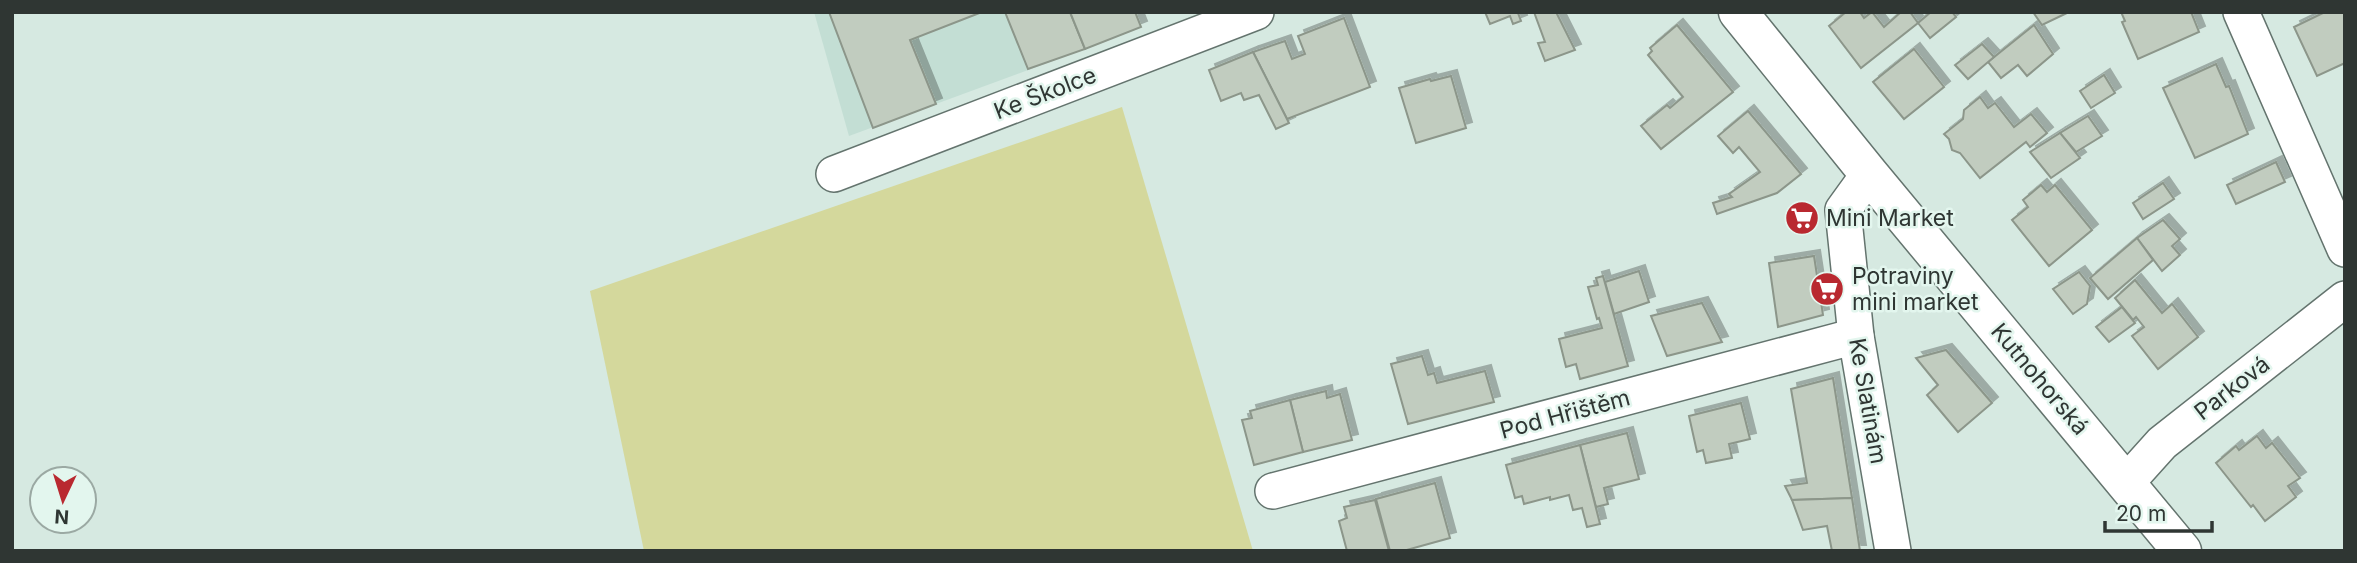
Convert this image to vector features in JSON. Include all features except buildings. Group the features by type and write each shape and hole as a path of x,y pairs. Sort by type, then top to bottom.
{"main road":[{"name":"Kutnohorská","path":"1738,12 2182,551"}],"street":[{"name":"Ke Školce","path":"834,174 1256,12"},
{"path":"2241,12 2345,249"},
{"name":"Ke Slatinám","path":"1869,174 1843,210 1856,336 1894,551"},
{"name":"Parková","path":"2126,483 2162,443 2345,299"},
{"name":"Pod Hřištěm","path":"1273,491 1856,336"}],"shaded area":[{"path":"814,12 1071,12 1085,49 849,136"}],"green space":[{"path":"1122,107 1253,551 644,551 590,291"}],"place":[{"name":"Mini Market","path":"1802,218"},
{"name":"Potraviny mini market","path":"1827,289"}]}
